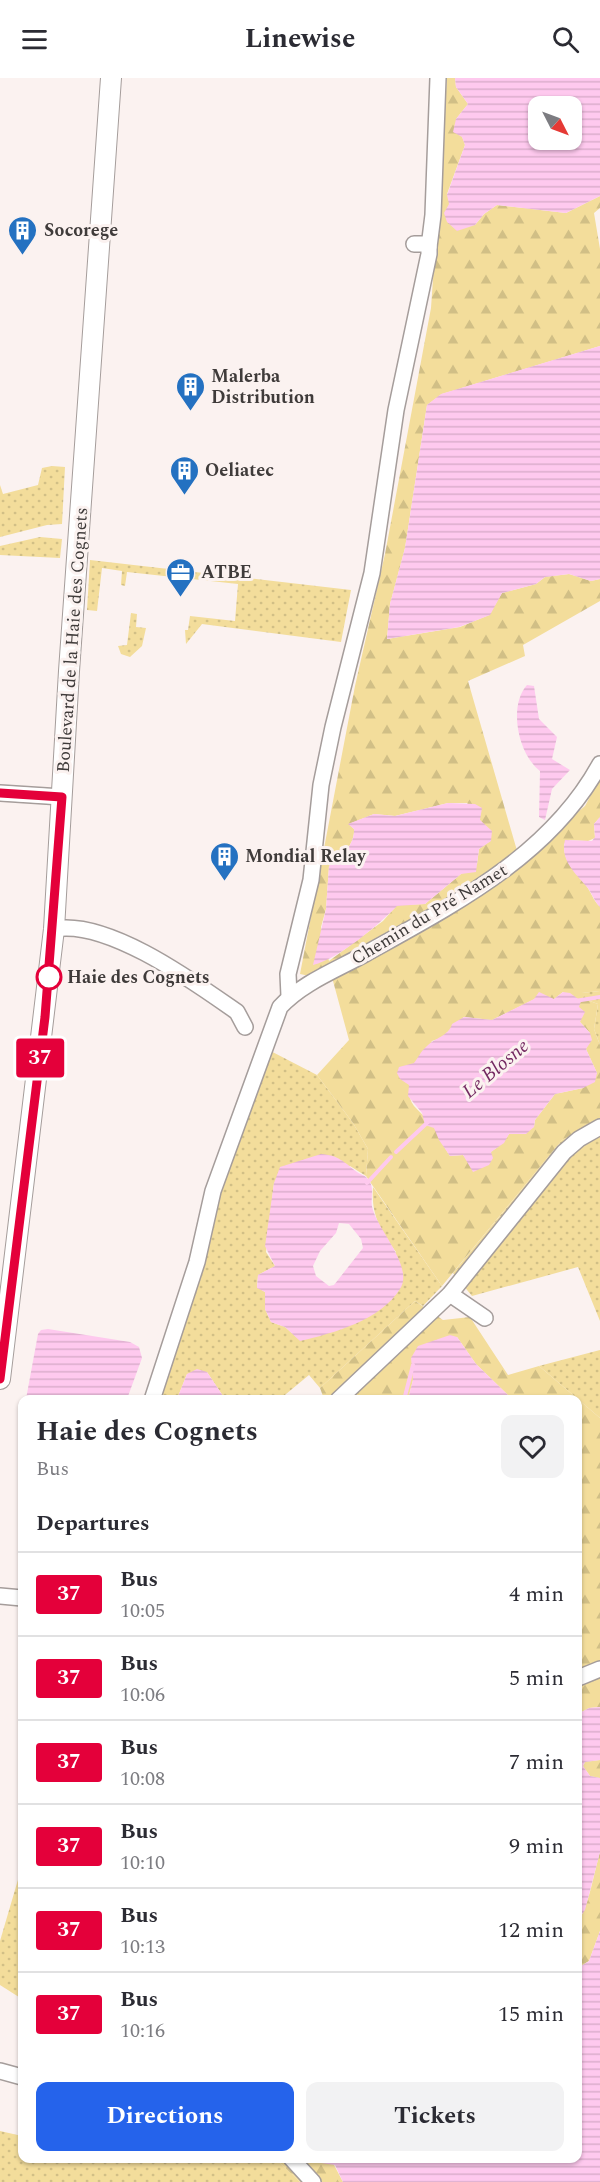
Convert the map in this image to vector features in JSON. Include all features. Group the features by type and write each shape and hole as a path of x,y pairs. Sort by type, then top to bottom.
{"main road":[{"name":"Boulevard de la Haie des Cognets","path":"0,1379 54,929 111,78"}],"street":[{"path":"289,996 288,974 311,880 321,785 333,727 372,573 421,246 433,215 438,78"},
{"name":"Chemin du Pré Namet","path":"155,1395 197,1262 213,1191 260,1064 275,1014 289,996 421,923 499,874 545,837 573,808 600,764"},
{"path":"0,793 62,797"},
{"path":"54,929 82,930 102,935 148,955 237,1012 245,1027"},
{"path":"343,1395 450,1294 549,1168 579,1139 600,1127"},
{"path":"450,1294 485,1318"},
{"path":"0,1596 18,1598"},
{"path":"582,1676 600,1669"},
{"path":"0,2071 18,2076"},
{"path":"296,2163 314,2182"}],"green space":[{"path":"447,78 455,78 456,87 468,104 456,119 465,145 447,194 475,225 484,214 497,205 566,213 600,196 600,208 594,213 600,249 600,346 442,394 427,405 405,548 390,604 387,639 460,627 489,615 502,593 536,584 545,577 569,574 591,581 600,579 600,601 523,645 525,656 468,681 520,861 585,806 600,778 600,817 594,824 595,838 588,841 570,840 564,844 564,852 569,864 600,907 600,991 582,993 587,1000 598,1004 594,1029 600,1045 600,1120 562,1140 442,1286 366,1176 368,1149 353,1123 317,1075 349,1040 333,981 300,974 355,686 385,554 431,308","holes":["448,803 467,803 480,820 490,841 479,849 477,864 461,874 425,904 397,905 383,921 329,961 321,927 326,909 329,866 350,845 354,829 349,824 374,814 395,816","563,992 578,1007 580,1022 590,1033 586,1049 597,1073 583,1088 555,1094 535,1120 534,1127 509,1134 497,1147 470,1163 463,1155 450,1156 434,1127 414,1106 410,1098 409,1090 414,1073 432,1041 441,1038 464,1017 492,1020 535,999 554,999"]},
{"path":"65,467 62,524 47,525 0,537 0,485 3,494 38,485 42,468"},
{"path":"40,537 62,539 60,558 0,555 0,546"},
{"path":"90,560 351,590 341,642 202,624 186,644 185,630 188,630 190,616 235,621 238,584 127,572 125,586 121,585 122,571 102,568 97,611 87,610"},
{"path":"131,613 137,614 136,627 146,628 142,646 130,657 121,654 118,646 127,645"},
{"path":"600,991 600,1045 594,1029 598,1004 587,1000 581,993"},
{"path":"259,1045 317,1075 353,1123 368,1149 366,1176 350,1166 274,1183 266,1252 275,1266 258,1275 257,1287 265,1292 265,1309 271,1322 285,1327 300,1340 396,1252 385,1236 375,1214 373,1187 442,1286 423,1306 415,1301 320,1388 309,1375 285,1395 222,1395 207,1372 187,1374 179,1395 151,1395"},
{"path":"600,1120 600,1321 578,1267 472,1296 453,1273 562,1140"},
{"path":"415,1301 443,1320 470,1317 508,1375 539,1366 573,1395 508,1395 476,1364 457,1337 413,1380 409,1395 323,1395 320,1388"},
{"path":"600,1350 600,1418 582,1403 582,1395 573,1395 539,1366"},
{"path":"582,1403 600,1418 600,1707 589,1708 582,1712"},
{"path":"600,1760 600,1778 590,1776 583,1766 585,1762"},
{"path":"600,1852 600,1931 589,1961 582,1965 582,1915"},
{"path":"18,1880 18,1996 0,1985 0,1941"},
{"path":"0,2131 18,2135 18,2163 280,2163 300,2182 0,2182"},
{"path":"280,2163 333,2163 343,2182 300,2182"}],"water":[{"path":"455,78 600,78 600,196 566,213 497,205 484,214 475,225 457,231 447,222 444,213 449,204 447,195 465,145 462,137 453,132 456,119 468,104 456,87"},
{"path":"600,346 600,579 591,581 569,574 545,577 536,584 502,593 490,615 459,627 387,639 390,604 405,548 427,405 441,394"},
{"path":"527,685 534,686 539,719 557,737 552,759 570,770 552,789 545,820 539,817 540,771 526,753 518,730 518,705"},
{"path":"448,803 475,804 482,808 480,820 492,831 491,841 479,849 476,872 461,874 425,904 397,906 369,932 346,949 313,965 326,909 329,866 342,855 354,835 354,829 348,824 374,814 395,816"},
{"path":"600,817 600,907 570,866 564,847 565,840 592,841 595,837 594,824"},
{"path":"539,992 554,999 563,992 570,993 581,1001 579,1007 585,1012 580,1022 590,1033 592,1040 586,1049 597,1073 595,1082 583,1088 555,1094 535,1120 534,1127 526,1134 509,1134 504,1143 491,1152 493,1158 489,1165 473,1172 463,1155 450,1156 434,1128 425,1125 422,1113 408,1096 409,1085 400,1079 397,1073 399,1067 414,1063 429,1044 445,1034 452,1024 464,1017 492,1020 534,999"},
{"path":"321,1154 340,1160 367,1178 372,1187 373,1210 376,1219 394,1249 403,1271 400,1289 381,1309 356,1324 300,1341 285,1327 271,1322 265,1309 265,1292 257,1288 258,1275 275,1266 265,1246 274,1183 280,1167","holes":["339,1223 349,1224 361,1239 363,1248 334,1285 329,1286 316,1276 313,1266 320,1251 336,1233"]},
{"path":"48,1329 130,1342 139,1347 142,1358 128,1395 27,1395 38,1334 41,1330"},
{"path":"450,1335 457,1337 476,1364 508,1395 409,1395 413,1380 411,1358 418,1346"},
{"path":"197,1369 207,1372 222,1395 179,1395 187,1374"},
{"path":"600,1707 600,1760 585,1762 583,1766 590,1776 600,1778 600,1852 582,1914 582,1712 589,1708"},
{"path":"600,1931 600,2182 343,2182 335,2165 321,2163 582,2163 582,1965 589,1961"}],"waterway":[{"name":"Le Blosne","path":"575,1001 600,997"},
{"name":"Le Blosne","path":"396,1152 428,1122"},
{"name":"Le Blosne","path":"367,1183 391,1157"},
{"name":"Le Blosne","path":"405,1395 413,1365"}],"bus line":[{"name":"37","path":"0,793 62,797 54,929 45,1017 0,1379"}],"place":[{"name":"Socorege","path":"23,256"},
{"name":"Malerba Distribution","path":"190,412"},
{"name":"Oeliatec","path":"184,496"},
{"name":"ATBE","path":"180,598"},
{"name":"Mondial Relay","path":"224,882"},
{"name":"Haie des Cognets","path":"49,977"}]}
